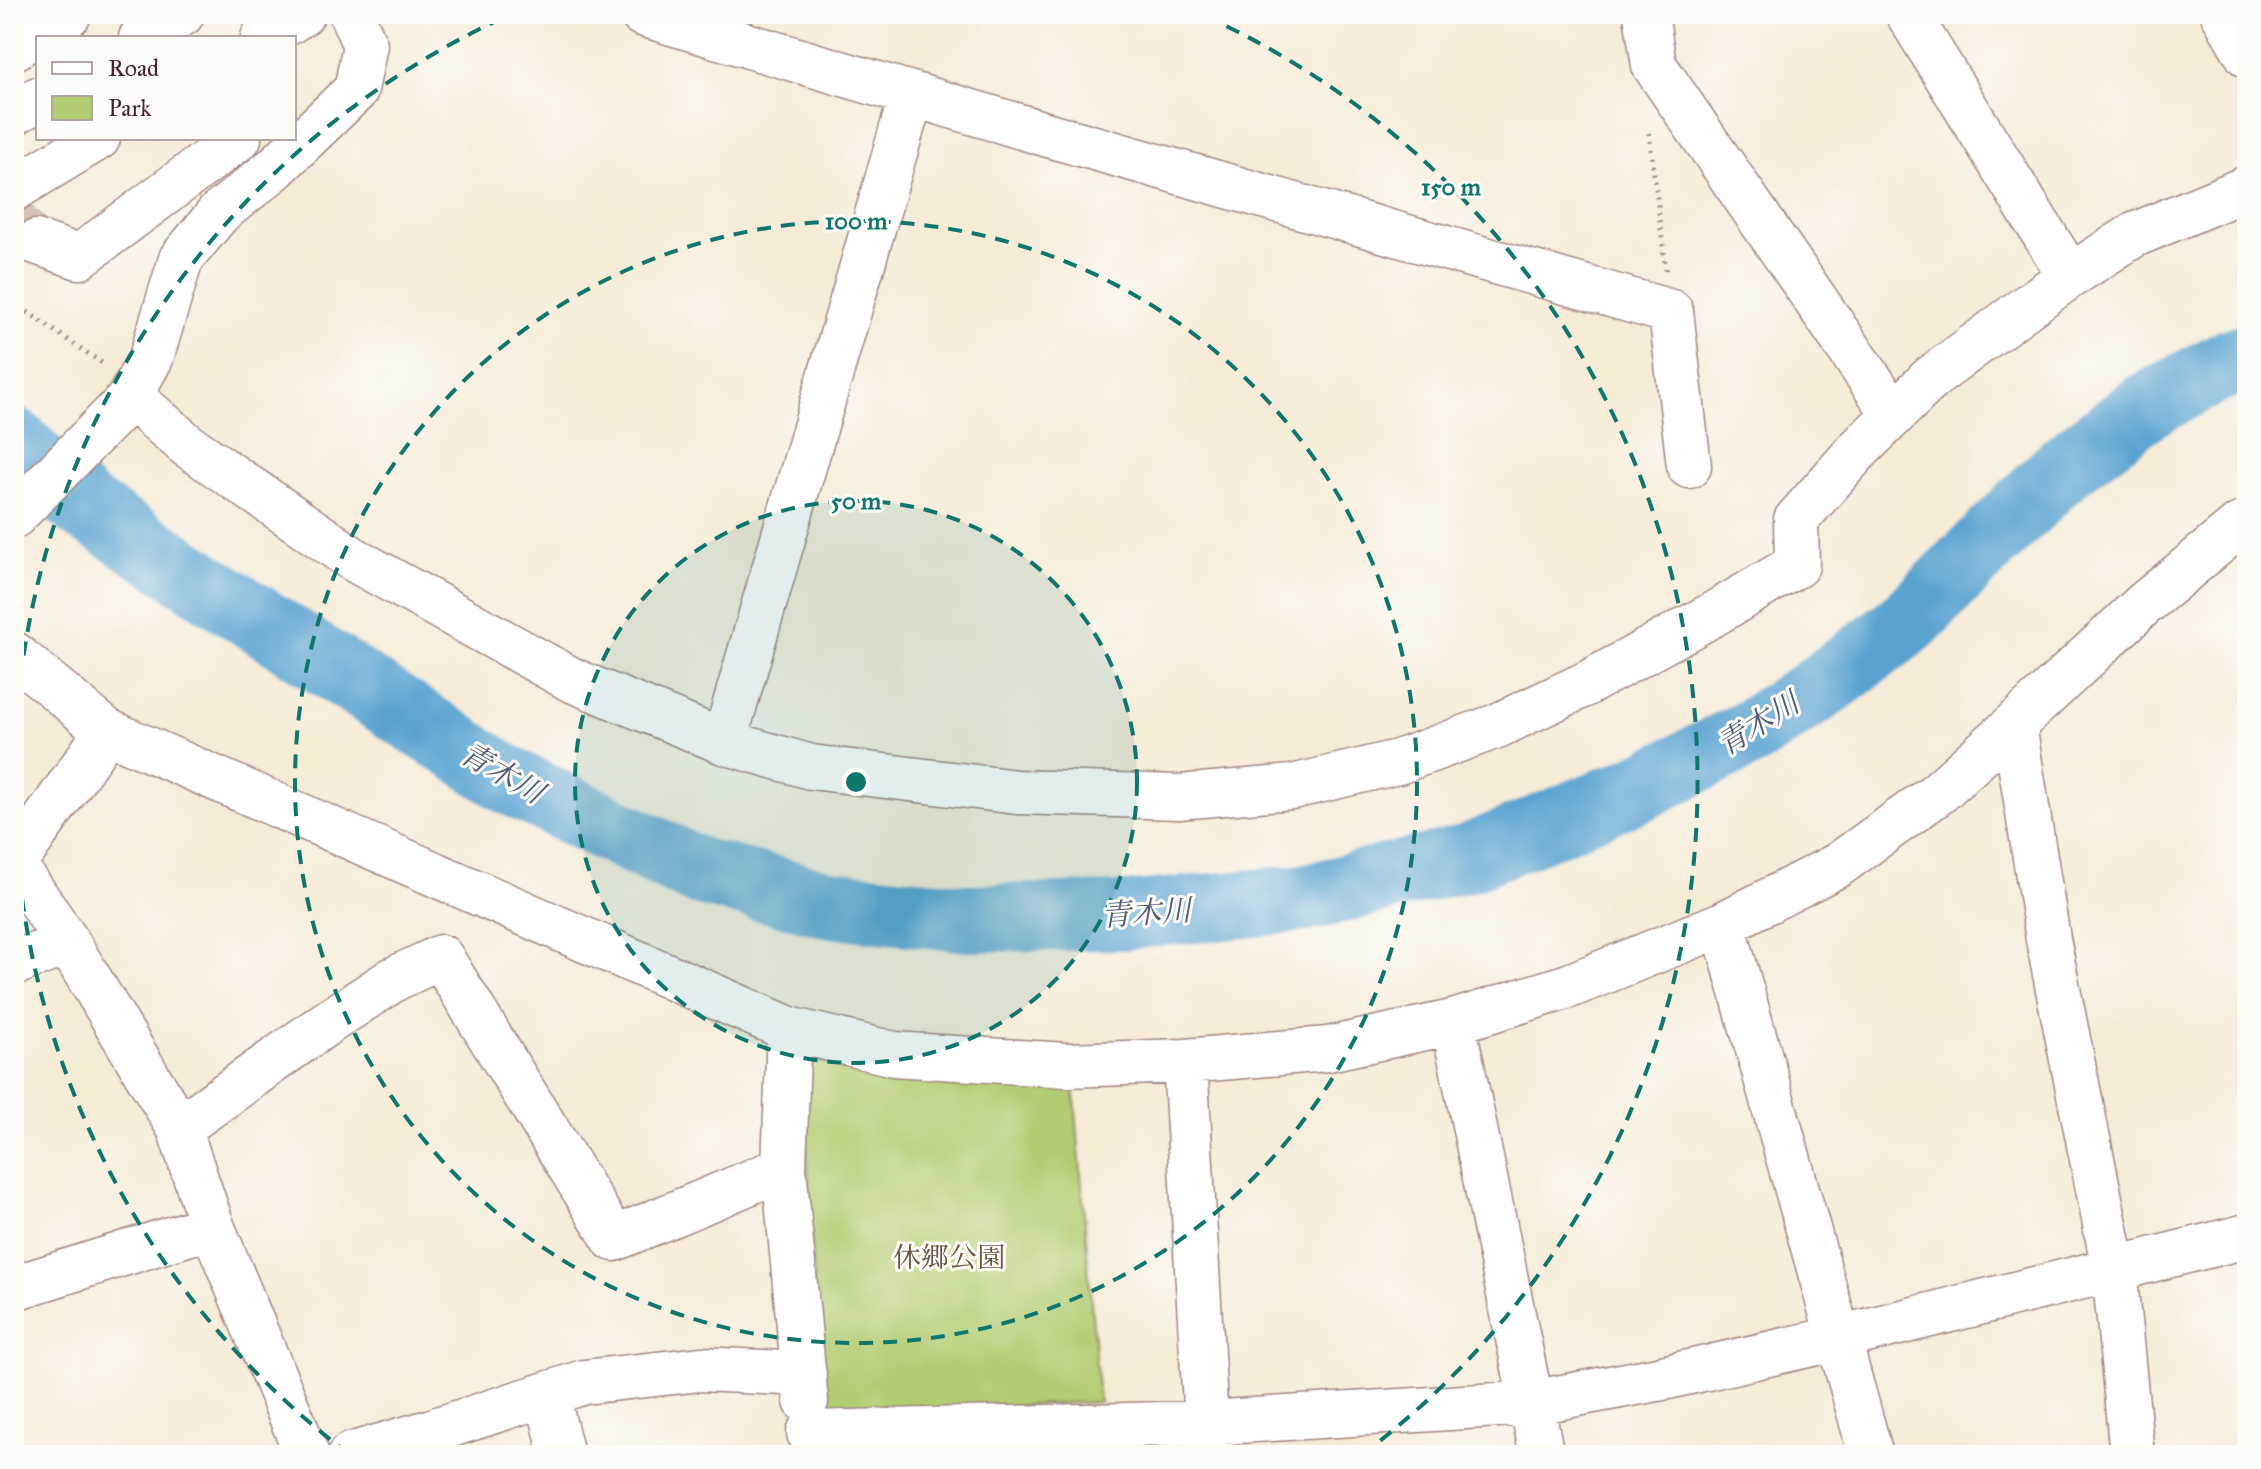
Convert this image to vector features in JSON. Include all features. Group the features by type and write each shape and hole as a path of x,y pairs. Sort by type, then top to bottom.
{"main road":[{"path":"14,30 40,14"},
{"path":"14,48 69,14"},
{"path":"144,36 182,14"},
{"path":"266,36 302,14"},
{"path":"296,132 356,90 365,45 351,14"},
{"path":"642,14 1052,136 1671,312 1689,466"},
{"path":"1646,14 1654,65 1894,414"},
{"path":"1908,14 2070,276"},
{"path":"2223,14 2247,55"},
{"path":"724,742 912,94"},
{"path":"14,113 36,100"},
{"path":"14,189 95,140"},
{"path":"36,242 79,257 236,140"},
{"path":"14,516 130,396 151,358 181,259 276,146"},
{"path":"130,396 187,445 353,559 572,680 724,742 811,767 1017,792 1179,797 1292,787 1398,762 1497,726 1586,684 1797,565 1796,520 1856,452 1931,378 2070,276 2134,235 2247,188"},
{"path":"14,654 107,731 789,1029 894,1054 1067,1065 1185,1061 1328,1049 1453,1022 1569,986 1723,924 1838,865 1938,793 2144,604 2240,525 2247,523"},
{"path":"2014,725 2048,939 2114,1269 2132,1455"},
{"path":"107,731 14,864 68,943 179,1128 212,1226 307,1455"},
{"path":"1723,924 1871,1455"},
{"path":"14,963 68,943"},
{"path":"179,1128 394,979 441,957 614,1239 784,1168"},
{"path":"1453,1022 1542,1455"},
{"path":"789,1029 784,1168 812,1444 1209,1439 1530,1403 1663,1378 1838,1338 2247,1236"},
{"path":"1185,1061 1209,1439"},
{"path":"14,1288 212,1226"},
{"path":"350,1455 584,1382 701,1369 804,1374"},
{"path":"547,1394 562,1455"}],"path":[{"path":"1654,65 1646,104 1671,312"},
{"path":"14,303 92,354 130,396"}],"green space":[{"name":"休郷公園","path":"803,1057 889,1079 1074,1086 1099,1402 819,1415"}],"waterway":[{"name":"青木川","path":"14,441 82,506 510,781 697,871 830,904 967,918 1125,916 1305,898 1468,858 1639,788 1751,733 1825,684 1908,622 2065,466 2146,406 2228,363 2247,357"}],"tunnel":[{"path":"14,219 36,242"}]}
